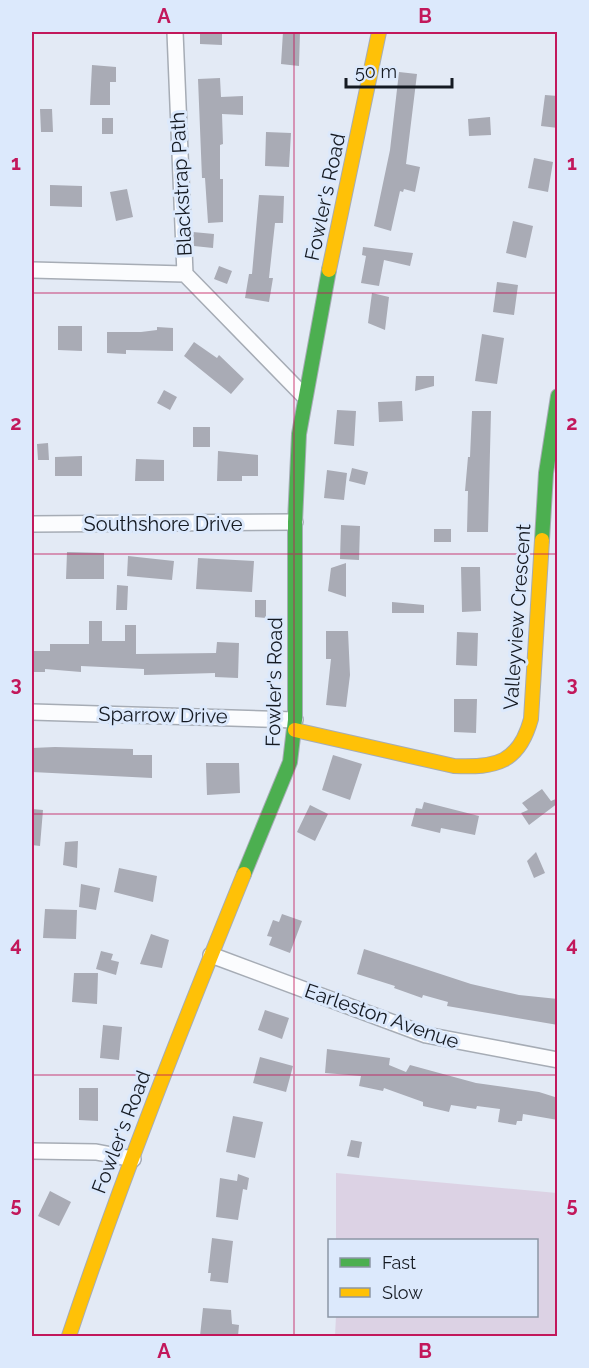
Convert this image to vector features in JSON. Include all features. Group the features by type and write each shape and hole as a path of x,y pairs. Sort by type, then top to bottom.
{"street":[{"name":"Blackstrap Path","path":"175,32 185,274 304,396"},
{"name":"Fowler's Road","path":"69,1336 98,1249 211,955 288,773 295,725 295,522 299,434 304,396 379,32"},
{"path":"32,270 185,274"},
{"name":"Valleyview Crescent","path":"295,725 465,767 496,764 519,747 528,731 531,711 546,473 558,396"},
{"name":"Southshore Drive","path":"32,524 295,522"},
{"name":"Sparrow Drive","path":"32,712 295,725"},
{"name":"Earleston Avenue","path":"211,955 426,1035 558,1060"},
{"path":"32,1151 96,1152 133,1159"}],"shaded area":[{"path":"336,1173 557,1193 557,1336 335,1336 336,1317 538,1317 538,1239 336,1239"}],"building":[{"path":"200,32 222,32 222,45 200,44"},
{"path":"283,32 300,32 299,66 281,64"},
{"path":"92,65 116,67 116,82 110,82 110,105 90,105"},
{"path":"399,72 417,74 406,164 420,167 415,192 404,189 403,192 400,191 391,231 374,226 390,150"},
{"path":"220,78 221,97 243,96 243,115 222,114 223,144 220,145 220,179 223,179 223,222 208,223 205,178 202,178 198,79"},
{"path":"545,95 558,96 558,128 541,126"},
{"path":"40,109 52,109 53,132 41,132"},
{"path":"490,117 491,135 469,136 468,119"},
{"path":"102,118 113,118 113,134 102,134"},
{"path":"266,132 291,133 289,167 265,166"},
{"path":"534,158 553,162 548,192 528,188"},
{"path":"50,185 82,186 82,207 50,206"},
{"path":"127,189 133,217 116,221 110,192"},
{"path":"259,195 284,196 283,223 275,223 269,278 273,278 269,302 245,298 249,274 252,274"},
{"path":"513,221 533,226 526,258 506,253"},
{"path":"193,232 214,234 213,248 194,246"},
{"path":"363,247 413,253 410,266 384,260 379,286 361,283 366,256 362,255"},
{"path":"219,266 232,271 227,284 214,279"},
{"path":"497,282 518,285 514,315 493,312"},
{"path":"372,293 389,297 385,330 368,323"},
{"path":"58,326 82,326 82,351 58,350"},
{"path":"157,327 173,328 173,351 126,350 126,354 107,353 107,332 141,332 157,330"},
{"path":"482,334 504,338 497,384 475,381"},
{"path":"194,342 217,358 219,355 244,379 231,394 184,356"},
{"path":"416,376 434,376 434,386 415,391"},
{"path":"164,390 177,397 170,410 157,403"},
{"path":"402,401 403,421 379,422 378,402"},
{"path":"337,410 356,411 354,446 334,444"},
{"path":"472,411 491,411 488,532 467,532 468,491 465,491 468,457 470,457"},
{"path":"193,427 210,427 210,447 193,447"},
{"path":"48,443 49,460 38,460 37,444"},
{"path":"218,451 258,455 258,476 242,476 242,481 217,481"},
{"path":"82,456 82,476 55,476 55,457"},
{"path":"136,459 164,460 164,481 135,481"},
{"path":"352,468 368,472 365,485 349,481"},
{"path":"327,470 347,473 344,500 324,498"},
{"path":"341,525 360,526 359,560 340,559"},
{"path":"434,529 451,529 451,542 434,542"},
{"path":"67,552 104,553 104,579 66,579"},
{"path":"128,556 174,561 172,580 127,576"},
{"path":"198,558 254,561 252,592 196,589"},
{"path":"346,563 346,597 328,591 331,568"},
{"path":"461,567 480,567 481,611 462,612"},
{"path":"117,585 128,586 127,610 116,610"},
{"path":"255,600 266,600 266,618 255,617"},
{"path":"392,602 424,605 424,613 392,613"},
{"path":"89,621 102,621 102,641 125,641 125,625 136,625 136,654 216,653 217,642 239,643 238,678 215,677 215,673 144,675 144,669 81,666 81,672 45,669 45,672 32,672 32,651 50,651 50,644 89,644"},
{"path":"326,631 348,631 350,675 346,707 326,705 331,659 326,659"},
{"path":"457,632 478,633 477,666 456,665"},
{"path":"454,699 477,699 476,733 454,732"},
{"path":"32,748 133,749 133,755 152,755 152,778 32,772"},
{"path":"333,755 362,764 350,800 322,790"},
{"path":"206,763 239,763 240,793 207,795"},
{"path":"542,789 551,801 558,798 558,803 529,825 521,813 528,810 522,803"},
{"path":"424,802 479,816 475,835 441,828 440,833 411,826 416,808 422,809"},
{"path":"310,805 328,814 315,841 297,832"},
{"path":"32,809 43,810 40,846 32,845"},
{"path":"78,841 77,868 63,865 65,842"},
{"path":"536,852 545,873 534,878 527,861"},
{"path":"119,868 157,876 153,902 114,892"},
{"path":"81,884 100,888 96,910 79,907"},
{"path":"45,909 77,910 76,939 43,938"},
{"path":"282,914 302,921 290,953 269,945 272,937 267,936 273,920 279,922"},
{"path":"151,934 169,940 162,968 140,964"},
{"path":"364,949 471,984 519,995 558,999 558,1025 447,1006 448,1002 423,995 422,998 394,988 395,986 357,974"},
{"path":"101,951 113,954 111,960 119,962 116,975 96,969"},
{"path":"74,973 98,973 97,1004 72,1002"},
{"path":"265,1010 289,1018 282,1039 258,1030"},
{"path":"103,1025 122,1027 119,1060 100,1058"},
{"path":"327,1049 390,1058 389,1065 406,1072 410,1065 476,1083 539,1092 558,1098 558,1120 523,1114 522,1121 517,1121 516,1125 498,1122 500,1109 477,1106 476,1109 451,1105 449,1112 423,1106 423,1102 384,1088 383,1091 359,1086 361,1076 325,1073"},
{"path":"260,1057 293,1066 286,1092 253,1083"},
{"path":"79,1088 98,1088 98,1121 79,1120"},
{"path":"233,1116 263,1122 255,1158 226,1152"},
{"path":"351,1140 362,1142 359,1158 347,1156"},
{"path":"238,1174 249,1178 247,1190 243,1189 238,1220 216,1217 220,1178 237,1181"},
{"path":"50,1191 71,1202 59,1226 38,1216"},
{"path":"212,1238 233,1241 228,1283 210,1281 211,1273 208,1273"},
{"path":"203,1308 231,1310 232,1324 239,1325 238,1336 200,1336"}],"traffic: fast":[{"path":"244,874 290,762 295,720 295,522 299,434 329,270"},
{"path":"542,540 546,473 558,396"}],"traffic: slow":[{"path":"329,270 379,32"},
{"path":"295,730 454,766 494,764 512,754 526,734 531,719 542,540"},
{"path":"69,1336 131,1162 244,874"}]}
